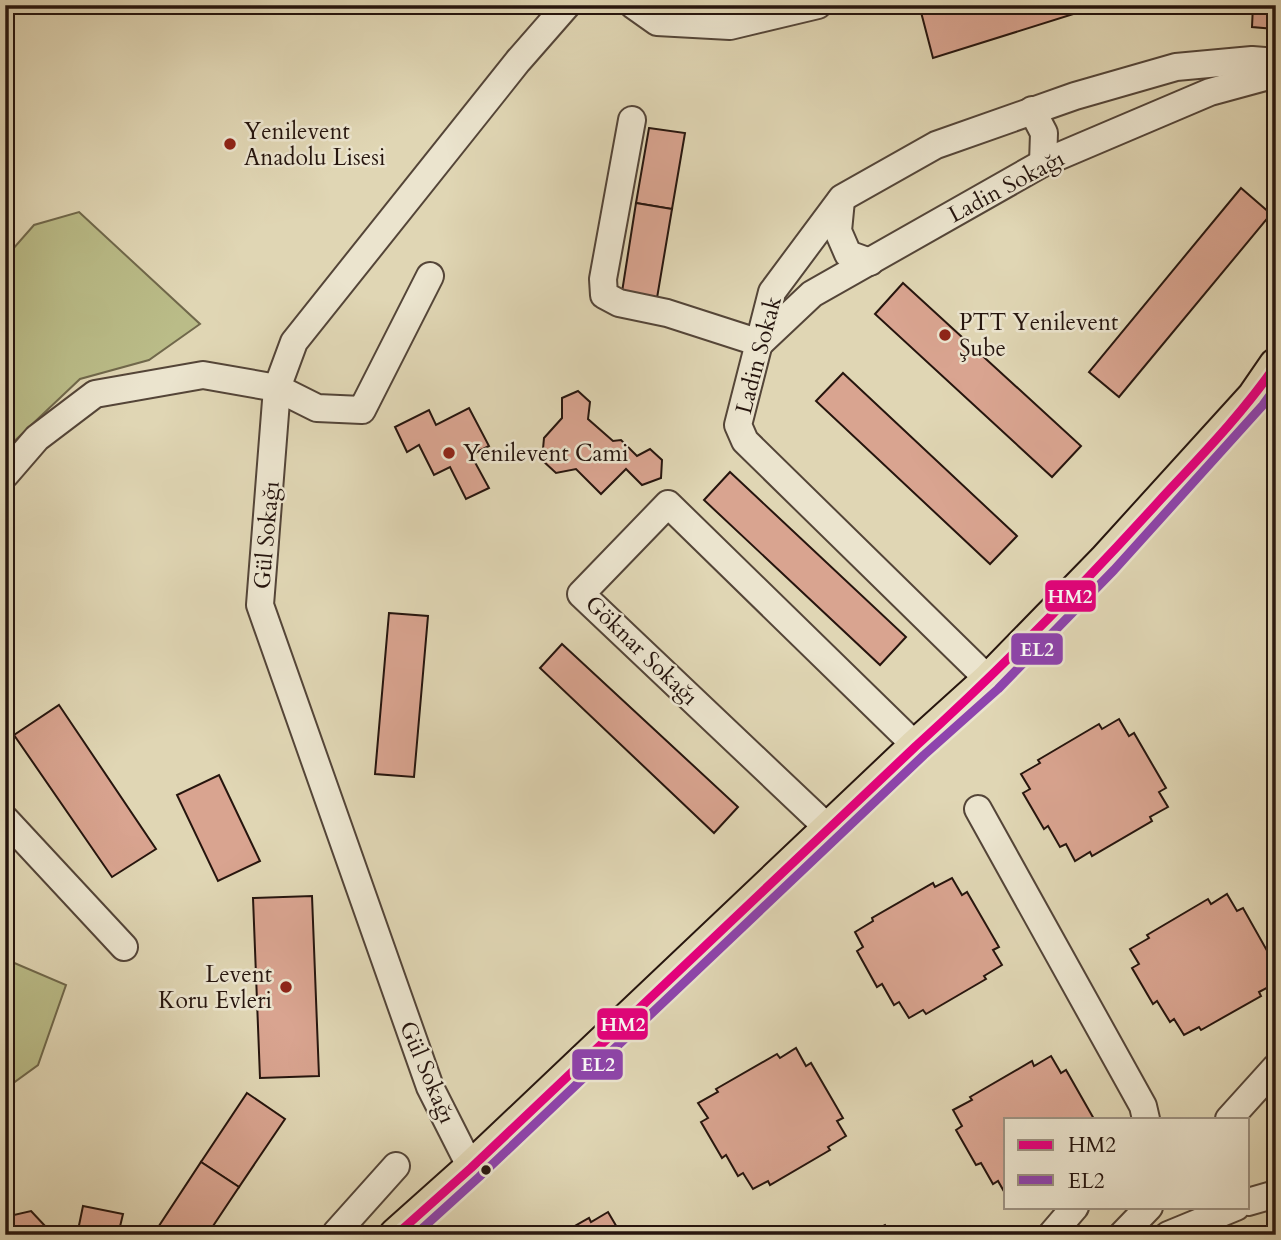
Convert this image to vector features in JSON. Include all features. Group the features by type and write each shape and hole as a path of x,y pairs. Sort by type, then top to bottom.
{"main road":[{"path":"396,1235 471,1168 989,680 1105,561 1254,397 1276,365"}],"street":[{"name":"Gül Sokağı","path":"471,1168 426,1075 260,605 277,388 294,342 518,61 567,5"},
{"path":"633,5 657,22 730,26 818,5"},
{"name":"Ladin Sokak","path":"989,680 745,441 738,425 772,292 842,198 936,145 1032,110 1176,67 1252,60 1276,62"},
{"name":"Ladin Sokağı","path":"760,343 812,294 1043,163 1210,92 1276,75"},
{"path":"1032,110 1044,133 1043,163"},
{"path":"632,121 603,279 604,295 619,303 667,313 760,343"},
{"path":"842,198 838,231 848,254 870,262"},
{"path":"5,475 37,438 95,394 203,375 277,388 317,408 362,410 430,276"},
{"name":"Göknar Sokağı","path":"829,829 581,594 668,504 916,746"},
{"path":"978,809 1143,1107 1146,1118"},
{"path":"5,819 124,947"},
{"path":"1230,1118 1276,1067"},
{"path":"337,1235 396,1166"},
{"path":"1250,1201 1276,1194"},
{"path":"1051,1235 1075,1208"},
{"path":"1122,1235 1148,1208"},
{"path":"1168,1235 1234,1208"}],"green space":[{"path":"79,212 200,324 149,360 80,379 5,450 5,258 34,225"},
{"path":"5,959 66,985 38,1065 5,1089"}],"building":[{"path":"940,5 1102,5 933,58 921,12"},
{"path":"1253,5 1276,5 1276,29 1252,27"},
{"path":"649,128 685,133 672,209 636,203"},
{"path":"1241,188 1271,214 1119,397 1089,372"},
{"path":"636,203 672,209 657,298 622,292"},
{"path":"903,283 1081,446 1052,477 875,314"},
{"path":"843,373 1017,536 990,564 816,401"},
{"path":"578,391 590,402 588,419 613,441 621,440 637,456 650,449 662,460 661,478 642,485 626,469 601,494 576,469 556,473 542,460 544,438 562,418 562,398"},
{"name":"Yenilevent Cami","path":"469,408 489,446 471,455 489,488 466,499 450,467 434,475 419,445 407,452 395,427 429,410 436,425"},
{"path":"730,472 906,637 880,665 704,500"},
{"path":"389,613 428,616 414,777 375,774"},
{"path":"562,644 738,807 714,833 540,668"},
{"path":"59,705 156,849 112,877 14,735"},
{"path":"1119,719 1129,736 1134,733 1166,788 1159,792 1168,807 1150,817 1152,821 1092,856 1090,852 1075,861 1066,844 1060,847 1048,826 1044,829 1023,793 1030,789 1021,774 1040,763 1038,760 1099,724 1102,729"},
{"path":"219,775 260,861 218,881 177,795"},
{"path":"952,878 962,895 967,892 999,947 993,950 1002,965 984,976 986,979 926,1014 923,1010 909,1018 899,1002 894,1005 882,984 877,987 857,951 863,947 855,932 873,921 872,918 933,883 935,887"},
{"path":"1227,894 1237,911 1243,908 1274,963 1268,967 1276,983 1259,992 1261,996 1201,1030 1199,1027 1184,1035 1174,1019 1170,1022 1157,1001 1153,1004 1132,968 1139,964 1130,949 1149,938 1147,935 1208,899 1211,904"},
{"name":"Levent Koru Evleri","path":"312,896 319,1076 260,1078 253,898"},
{"path":"796,1048 806,1066 811,1063 843,1118 837,1121 846,1136 828,1147 830,1150 770,1185 768,1181 753,1189 743,1173 738,1176 726,1155 722,1158 701,1122 708,1118 698,1103 718,1092 716,1089 777,1054 780,1058"},
{"path":"1051,1056 1061,1073 1066,1070 1093,1118 1004,1118 1004,1192 998,1181 993,1184 981,1163 976,1165 956,1130 962,1126 953,1110 1032,1061 1034,1066"},
{"path":"247,1093 285,1119 239,1187 201,1162"},
{"path":"201,1162 239,1187 207,1235 153,1235"},
{"path":"83,1206 123,1214 118,1235 77,1235"},
{"path":"31,1211 46,1227 42,1235 5,1235 5,1217"},
{"path":"608,1212 618,1229 623,1227 627,1235 559,1235 589,1218 591,1222"},
{"path":"885,1225 891,1235 858,1235 866,1230 868,1234"}],"transit line":[{"name":"HM2","path":"396,1235 471,1168 980,687 1102,563 1206,451 1276,365"},
{"name":"EL2","path":"415,1235 924,755 998,689 1114,570 1263,405 1276,387"}],"place":[{"name":"Yenilevent Anadolu Lisesi","path":"230,144"},
{"name":"PTT Yenilevent Şube","path":"945,335"},
{"name":"Yenilevent Cami","path":"449,453"},
{"name":"Levent Koru Evleri","path":"286,987"}]}
